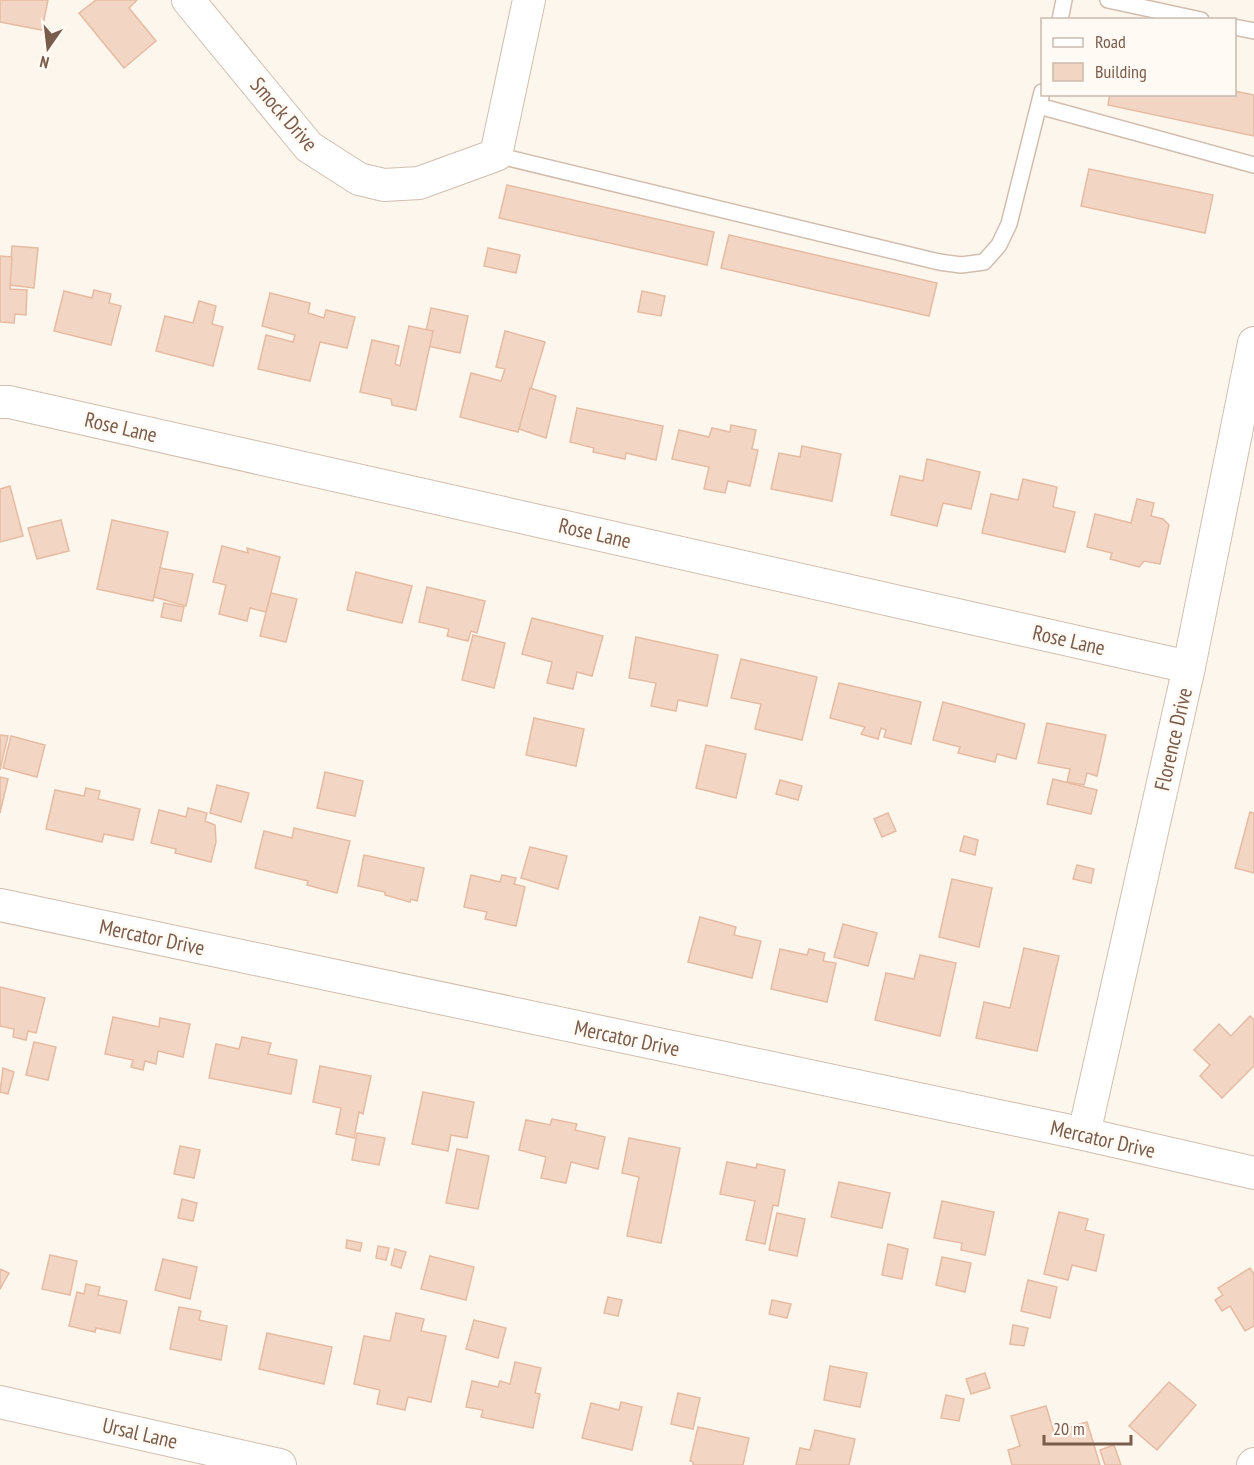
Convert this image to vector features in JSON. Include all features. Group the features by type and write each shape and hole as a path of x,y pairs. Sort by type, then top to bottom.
{"street":[{"name":"Smock Drive","path":"188,0 309,147 359,179 384,185 419,183 496,154"},
{"path":"496,154 529,0"},
{"name":"Florence Drive","path":"1084,1134 1189,667 1254,343"},
{"name":"Rose Lane","path":"0,402 1189,667"},
{"name":"Mercator Drive","path":"0,905 1084,1134 1254,1173"},
{"name":"Ursal Lane","path":"0,1402 280,1465"}],"lane":[{"path":"1060,18 1064,0"},
{"path":"1108,0 1166,6 1196,18"},
{"path":"1236,27 1254,31"},
{"path":"496,154 939,262 962,265 984,262 1004,234 1041,99 1254,165"}],"building":[{"path":"0,0 48,0 42,30 0,22"},
{"path":"96,0 137,0 129,8 156,41 124,68 79,13"},
{"path":"1236,91 1254,95 1254,136 1108,105 1110,96 1236,96"},
{"path":"1089,169 1213,195 1205,233 1081,206"},
{"path":"507,185 714,232 707,265 499,218"},
{"path":"729,235 937,283 929,316 721,268"},
{"path":"12,246 38,248 34,288 9,285"},
{"path":"488,248 520,255 516,273 484,266"},
{"path":"0,256 12,257 10,289 27,290 26,315 15,314 14,323 0,322"},
{"path":"94,290 111,294 109,303 121,306 111,345 54,331 64,291 92,298"},
{"path":"642,291 665,296 661,316 638,312"},
{"path":"270,293 310,303 308,313 324,318 326,310 355,317 347,348 320,342 310,381 258,369 266,335 293,342 295,335 262,326"},
{"path":"199,301 216,306 212,324 223,327 213,366 156,351 165,316 193,323"},
{"path":"431,308 468,316 460,353 423,345"},
{"path":"409,326 433,331 416,410 392,405 391,399 360,392 372,340 399,346 395,364 400,366"},
{"path":"505,331 545,342 518,432 460,417 471,373 501,381 505,369 496,367"},
{"path":"530,388 556,396 546,438 519,429"},
{"path":"577,408 663,426 656,460 626,453 625,459 593,452 594,448 570,442"},
{"path":"731,425 756,430 752,449 758,450 750,486 728,481 725,493 704,489 709,467 672,459 679,430 709,437 712,428 730,432"},
{"path":"802,446 841,454 832,501 771,489 779,453 800,457"},
{"path":"927,459 980,472 971,509 943,503 937,526 891,515 900,476 923,481"},
{"path":"1023,479 1057,487 1053,507 1075,512 1065,552 982,533 991,494 1018,500"},
{"path":"10,486 23,536 0,542 0,489"},
{"path":"1137,499 1154,503 1151,516 1163,519 1169,525 1160,564 1144,561 1139,567 1110,559 1112,553 1087,547 1095,514 1131,523"},
{"path":"61,520 69,551 37,559 28,528"},
{"path":"112,520 168,532 153,601 97,589"},
{"path":"222,546 248,553 247,548 280,557 266,612 250,608 247,621 219,614 226,585 213,582"},
{"path":"160,568 193,574 186,606 154,597"},
{"path":"356,572 412,586 402,623 347,610"},
{"path":"427,587 485,601 477,633 471,631 468,641 447,636 449,629 419,622"},
{"path":"271,593 297,599 286,642 260,636"},
{"path":"164,603 184,607 181,621 161,617"},
{"path":"532,618 603,636 592,676 577,672 573,689 547,683 552,662 522,654"},
{"path":"473,635 505,643 494,688 462,680"},
{"path":"636,637 718,655 707,706 678,700 676,711 651,706 656,683 629,678"},
{"path":"741,659 817,677 802,740 755,729 761,704 731,698"},
{"path":"839,683 921,702 911,744 884,737 886,730 881,728 878,739 861,734 865,727 830,718"},
{"path":"943,702 1025,724 1016,759 997,754 995,762 958,753 960,747 933,740"},
{"path":"534,718 584,729 576,766 526,755"},
{"path":"1047,723 1106,735 1097,776 1087,773 1084,785 1067,782 1070,769 1038,763"},
{"path":"0,735 8,736 0,770"},
{"path":"11,736 45,745 37,777 3,768"},
{"path":"706,745 746,754 736,798 696,788"},
{"path":"325,772 363,781 355,816 317,808"},
{"path":"0,777 8,779 0,813"},
{"path":"1053,779 1097,790 1091,814 1047,804"},
{"path":"780,780 802,786 798,800 776,794"},
{"path":"217,785 249,793 241,822 210,813"},
{"path":"86,788 100,791 98,799 140,809 133,840 104,834 102,842 46,829 55,790 84,796"},
{"path":"188,808 207,813 205,821 215,825 216,842 211,862 175,853 176,849 151,843 159,810 186,817"},
{"path":"1250,812 1254,813 1254,873 1235,868"},
{"path":"888,813 896,831 882,837 874,819"},
{"path":"294,828 350,841 337,893 307,885 308,881 255,868 264,831 292,838"},
{"path":"964,836 978,840 975,855 960,851"},
{"path":"530,847 567,856 558,889 521,878"},
{"path":"364,855 424,868 417,901 411,899 410,902 385,895 385,892 358,886"},
{"path":"1077,865 1094,869 1091,883 1073,879"},
{"path":"471,875 500,882 502,875 516,878 514,884 525,887 516,926 485,919 487,912 464,907"},
{"path":"952,879 992,888 979,947 939,937"},
{"path":"700,917 736,927 734,935 761,941 752,978 688,962"},
{"path":"843,924 877,933 868,966 834,957"},
{"path":"1024,948 1059,956 1037,1051 976,1038 984,1002 1010,1008"},
{"path":"780,949 807,955 809,949 825,953 823,961 836,963 827,1002 771,989"},
{"path":"920,955 956,963 940,1036 875,1020 886,973 914,979"},
{"path":"0,987 45,998 36,1033 28,1031 26,1040 13,1037 14,1029 0,1026"},
{"path":"1250,1016 1254,1020 1254,1066 1222,1098 1200,1076 1210,1065 1194,1050 1219,1024 1231,1036"},
{"path":"113,1017 159,1027 160,1018 190,1024 183,1057 158,1051 156,1064 145,1061 143,1070 131,1067 133,1060 105,1054"},
{"path":"242,1037 271,1043 268,1054 297,1060 291,1094 209,1078 216,1044 239,1049"},
{"path":"34,1042 56,1047 48,1080 26,1075"},
{"path":"320,1066 371,1076 363,1114 359,1112 354,1138 336,1134 341,1108 313,1102"},
{"path":"3,1068 14,1072 8,1094 0,1092"},
{"path":"423,1092 474,1102 467,1138 451,1135 448,1151 412,1144"},
{"path":"552,1119 577,1124 575,1130 605,1137 598,1169 571,1162 566,1183 541,1178 546,1157 519,1150 526,1120 550,1125"},
{"path":"357,1133 385,1138 379,1165 352,1160"},
{"path":"629,1138 680,1148 661,1243 627,1236 639,1177 622,1173"},
{"path":"180,1146 200,1150 194,1178 174,1174"},
{"path":"457,1149 489,1156 478,1209 446,1203"},
{"path":"727,1162 756,1168 757,1164 785,1170 778,1206 773,1205 765,1244 746,1240 755,1201 720,1194"},
{"path":"839,1182 890,1193 882,1228 831,1217"},
{"path":"182,1199 197,1203 193,1221 178,1218"},
{"path":"942,1201 994,1212 985,1255 961,1250 962,1243 934,1238"},
{"path":"1059,1212 1088,1219 1085,1230 1104,1235 1096,1271 1072,1265 1068,1280 1044,1274"},
{"path":"777,1213 805,1219 797,1256 769,1250"},
{"path":"347,1240 362,1243 360,1251 346,1248"},
{"path":"888,1244 908,1249 902,1279 882,1275"},
{"path":"378,1246 389,1248 386,1260 376,1258"},
{"path":"395,1249 406,1252 401,1268 391,1265"},
{"path":"50,1255 77,1261 70,1295 42,1289"},
{"path":"430,1256 474,1267 466,1300 421,1289"},
{"path":"942,1257 971,1263 965,1292 936,1285"},
{"path":"163,1259 197,1267 190,1299 155,1290"},
{"path":"1250,1268 1254,1274 1254,1326 1245,1331 1230,1306 1222,1311 1215,1300 1223,1295 1218,1288"},
{"path":"0,1269 9,1273 0,1289"},
{"path":"1028,1280 1057,1287 1050,1318 1021,1311"},
{"path":"86,1284 100,1287 98,1295 127,1301 120,1333 96,1328 95,1332 69,1326 77,1292 84,1294"},
{"path":"608,1297 622,1300 618,1316 604,1313"},
{"path":"772,1300 791,1304 787,1318 769,1314"},
{"path":"179,1307 201,1311 199,1320 227,1326 221,1360 170,1349"},
{"path":"396,1313 424,1319 421,1331 446,1336 431,1402 408,1397 405,1410 377,1404 380,1390 354,1384 364,1336 390,1341"},
{"path":"474,1320 506,1328 498,1358 466,1349"},
{"path":"1013,1325 1028,1328 1024,1346 1010,1344"},
{"path":"267,1333 332,1347 324,1384 259,1369"},
{"path":"515,1362 541,1368 535,1393 540,1394 533,1428 481,1417 483,1410 466,1407 472,1381 498,1387 500,1381 510,1384"},
{"path":"830,1366 867,1373 860,1407 824,1400"},
{"path":"985,1373 990,1388 971,1394 966,1379"},
{"path":"1169,1382 1196,1405 1157,1450 1129,1426"},
{"path":"678,1393 700,1398 693,1429 671,1424"},
{"path":"946,1395 964,1399 959,1421 941,1418"},
{"path":"621,1402 642,1407 632,1450 582,1438 591,1403 619,1410"},
{"path":"1046,1406 1054,1432 1087,1422 1100,1465 1012,1465 1008,1450 1020,1446 1011,1416"},
{"path":"698,1427 749,1438 743,1465 693,1465 690,1461"},
{"path":"815,1430 855,1439 849,1465 796,1465 800,1448 810,1450"},
{"path":"1114,1445 1121,1465 1105,1465 1100,1450"}]}
